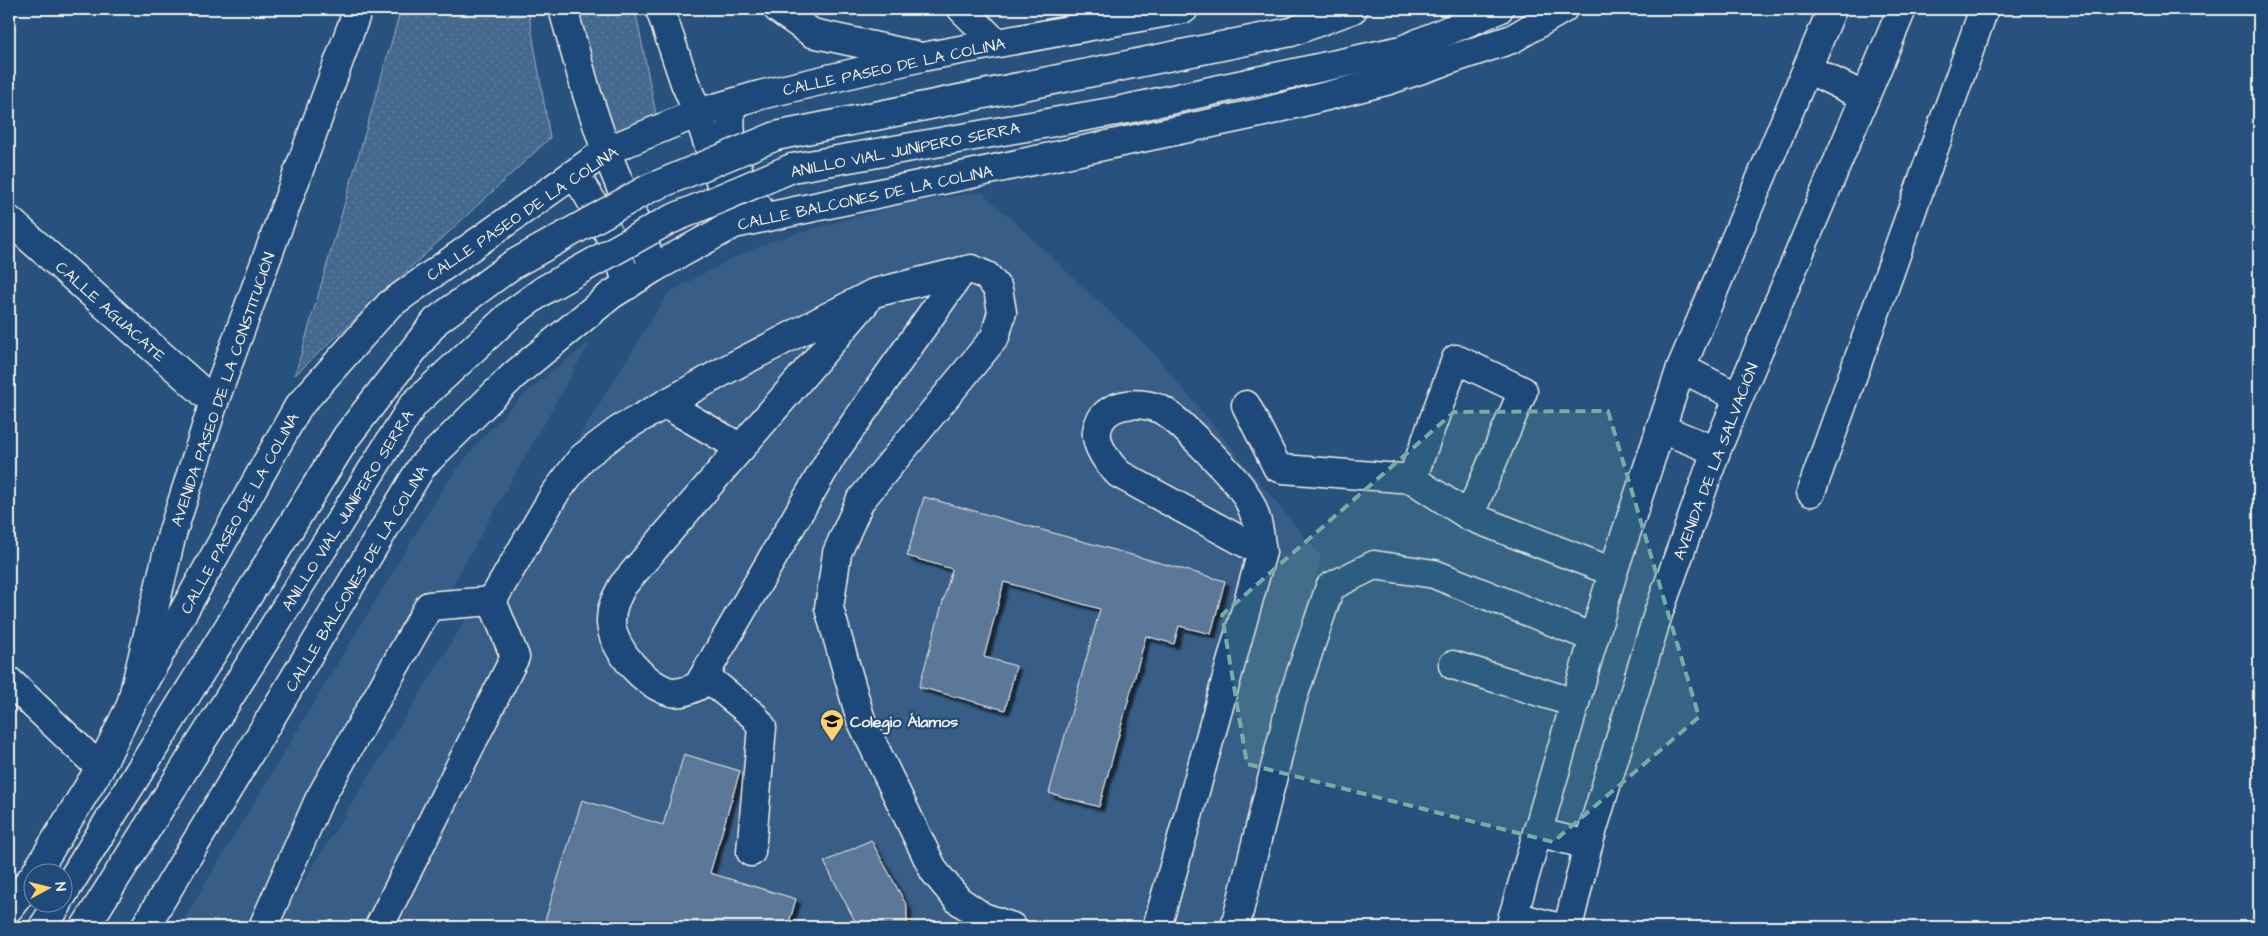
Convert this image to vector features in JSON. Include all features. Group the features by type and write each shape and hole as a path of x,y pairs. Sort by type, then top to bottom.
{"main road":[{"name":"AVENIDA PASEO DE LA CONSTITUCIÓN","path":"41,864 100,768 131,705 172,534 214,402 358,9"},
{"path":"563,9 606,152 654,268"},
{"path":"660,9 685,83 698,113 734,224"},
{"path":"778,9 812,32 922,57"},
{"path":"962,9 996,43"},
{"name":"CALLE PASEO DE LA COLINA","path":"131,705 298,407 389,305 606,152 698,113 731,104 922,57 1184,9"},
{"name":"ANILLO VIAL JUNÍPERO SERRA","path":"72,880 347,436 436,321 512,265 648,189 776,136 1291,32 1353,9"},
{"name":"ANILLO VIAL JUNÍPERO SERRA","path":"85,927 413,405 511,314 544,290 667,221 792,168 1122,110 1402,50 1499,9"},
{"name":"CALLE BALCONES DE LA COLINA","path":"146,927 422,466 514,375 611,296 654,268 734,224 1264,112 1386,81 1512,39 1563,9"},
{"path":"1557,927 1511,922 1613,572 1660,428 1682,368 1832,9"},
{"name":"AVENIDA DE LA SALVACIÓN","path":"1568,927 1588,845 1658,614 1716,451 1902,9"},
{"path":"1811,492 1984,9"},
{"path":"1808,69 1865,97"},
{"path":"731,104 730,125 737,167 754,202 767,218"},
{"path":"574,174 592,199 607,227 619,255 628,285"},
{"name":"CALLE AGUACATE","path":"9,220 214,402"},
{"path":"492,601 554,495 582,458 619,430 724,371 874,293 971,269 987,276 998,289 1002,312 995,337 860,501 837,553 829,608 862,720 934,871 958,900 983,917 1012,927"},
{"path":"874,293 623,585 613,604 611,623 615,640 624,657 659,688 674,692 686,692 698,686 833,454 962,271"},
{"path":"1412,479 1456,359 1522,391 1469,516"},
{"path":"1682,368 1738,397"},
{"path":"665,404 741,448"},
{"path":"1157,927 1262,552 1257,520 1241,489 1180,423 1161,409 1141,404 1121,405 1104,416 1097,431 1107,461 1119,474 1262,552"},
{"path":"1246,405 1277,467 1412,479 1469,516 1613,572"},
{"path":"1660,428 1716,451"},
{"path":"1235,927 1292,700 1330,587 1374,565 1434,574 1594,638"},
{"path":"263,927 319,800 428,606 492,601"},
{"path":"379,927 515,657 492,601"},
{"path":"1453,665 1575,703"},
{"path":"705,676 754,716 762,727 751,852"},
{"path":"9,681 100,768"},
{"path":"1537,832 1588,845"},
{"path":"9,908 22,891"},
{"path":"43,927 51,914"}],"highlighted area":[{"path":"1608,411 1699,717 1553,842 1247,764 1222,615 1454,412"}],"shaded area":[{"path":"401,9 528,9 550,138 295,375"},
{"path":"574,9 635,9 657,119 614,137"},
{"name":"Colegio Álamos","path":"982,192 1154,353 1321,557 1228,927 275,927 668,293 727,261 777,239 906,203"},
{"path":"590,342 260,927 179,927 446,483 481,439 516,402"}],"building":[{"path":"924,497 1225,581 1211,634 1179,626 1174,644 1146,636 1099,807 1049,793 1100,609 1004,582 984,657 1016,666 1005,710 919,687 952,569 907,556"},
{"path":"684,754 740,771 710,873 796,899 788,927 543,927 582,800 663,825"},
{"path":"871,840 907,906 907,927 854,927 855,921 824,862"}],"place":[{"name":"Colegio Álamos","path":"832,742"}]}
